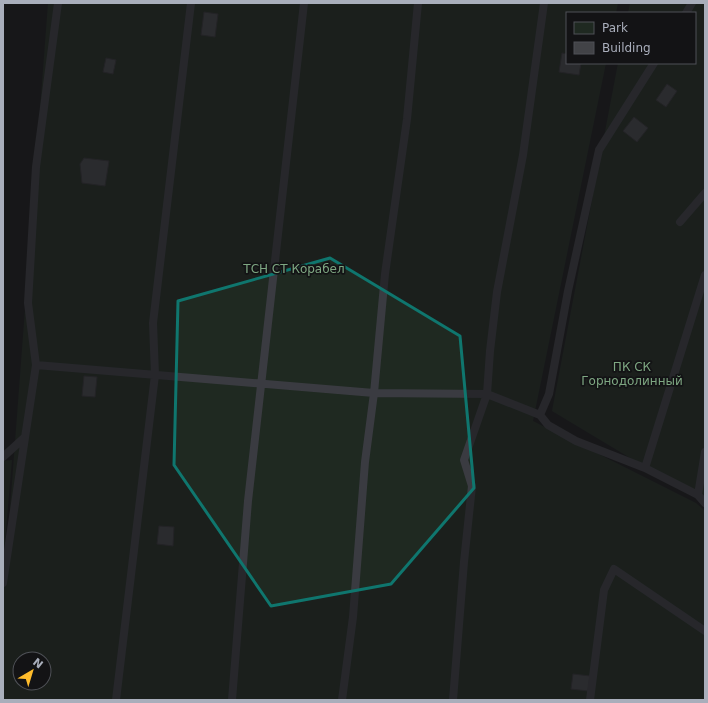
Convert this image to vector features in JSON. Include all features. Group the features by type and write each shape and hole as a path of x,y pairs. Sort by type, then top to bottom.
{"lane":[{"path":"3,583 36,366 28,303 36,167 58,3"},
{"path":"116,700 155,375 153,323 191,3"},
{"path":"232,700 248,501 260,383 275,274 304,3"},
{"path":"342,700 353,617 365,462 374,393 385,274 407,119 418,3"},
{"path":"453,700 464,562 472,486 464,460 487,394 490,351 497,292 523,155 544,3"},
{"path":"687,12 692,3"},
{"path":"540,415 549,394 568,291 599,150 653,64"},
{"path":"680,222 705,193"},
{"path":"645,468 705,275"},
{"path":"36,366 374,393 487,394 540,415 548,425 576,441 645,468 698,495 705,503"},
{"path":"3,457 25,437"},
{"path":"698,495 705,452"},
{"path":"590,700 604,590 614,569 705,631"}],"highlighted area":[{"path":"330,258 460,336 474,488 391,584 271,606 174,465 178,301"}],"green space":[{"name":"ТСН СТ Корабел","path":"48,3 618,3 616,12 566,12 566,64 606,64 533,421 696,503 705,511 705,700 3,700 3,602"},
{"name":"ПК СК Горнодолинный","path":"630,3 705,3 705,503 552,411 618,64 696,64 696,12 628,12"},
{"path":"12,460 3,565 3,461"}],"building":[{"path":"204,12 218,14 215,37 201,35"},
{"path":"562,53 566,54 566,64 581,64 579,75 559,72"},
{"path":"106,58 116,60 113,74 103,72"},
{"path":"667,84 677,91 666,107 656,100"},
{"path":"634,117 648,128 637,142 623,131"},
{"path":"84,158 109,161 105,186 82,183 80,164"},
{"path":"84,376 97,377 95,397 82,396"},
{"path":"159,526 174,527 173,546 157,544"},
{"path":"573,674 590,676 588,691 571,689"}]}
